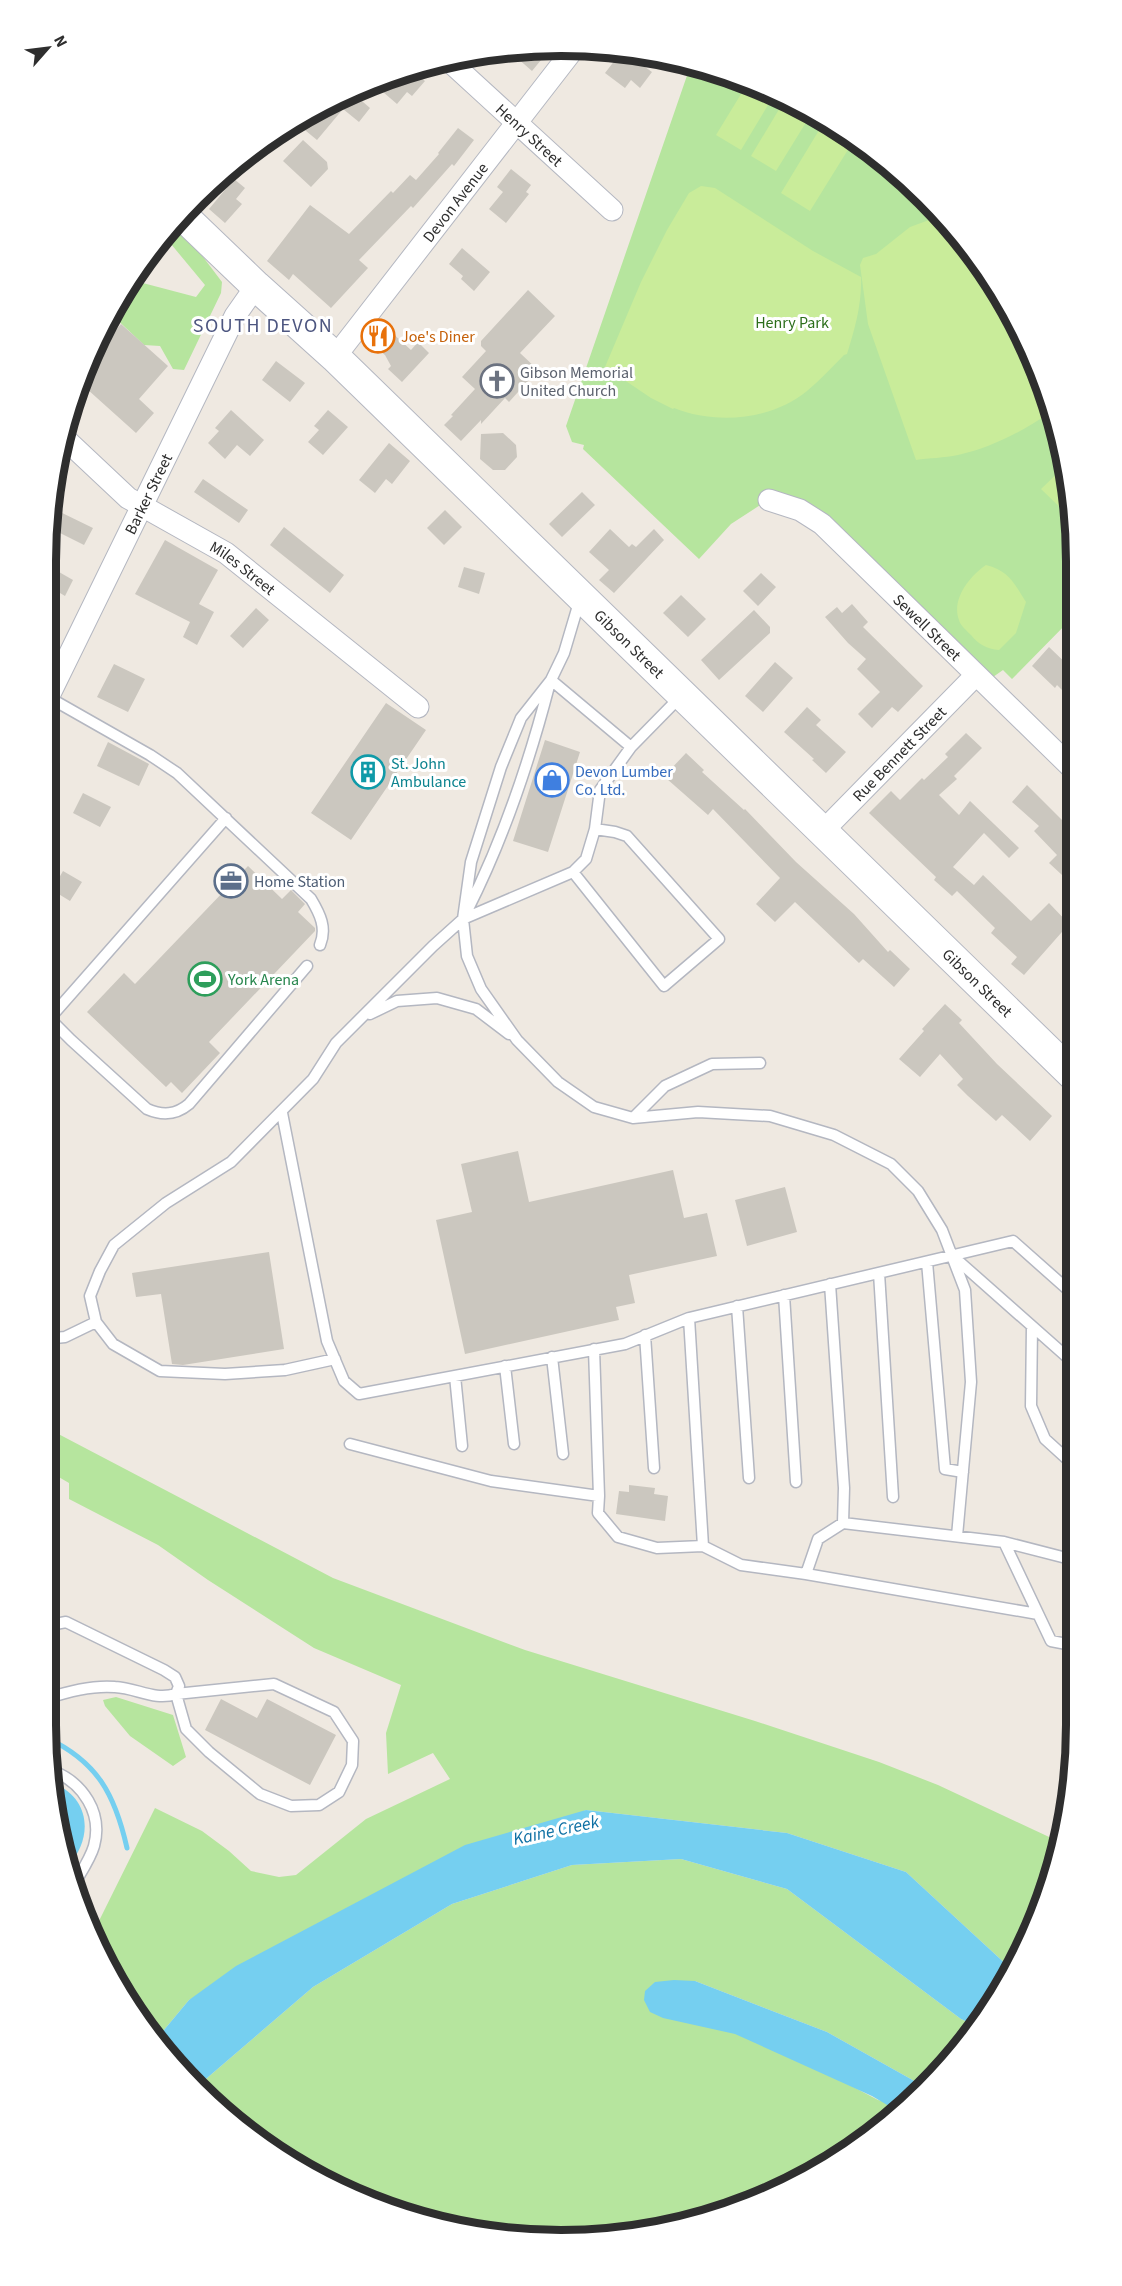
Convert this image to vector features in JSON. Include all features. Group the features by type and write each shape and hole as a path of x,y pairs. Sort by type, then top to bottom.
{"main road":[{"name":"Gibson Street","path":"188,221 335,357 1066,1068"}],"street":[{"name":"Devon Avenue","path":"335,357 568,56"},
{"name":"Henry Street","path":"455,67 612,210"},
{"name":"Barker Street","path":"56,678 143,507 235,316 256,286"},
{"name":"Miles Street","path":"70,443 128,498 226,553 418,707"},
{"name":"Sewell Street","path":"769,500 800,510 822,524 1066,762"},
{"name":"Rue Bennett Street","path":"822,832 976,675"}],"lane":[{"path":"463,919 491,864 536,737 551,680 564,653 581,596"},
{"path":"551,680 631,747"},
{"path":"551,680 521,718 501,767 471,862 463,919 467,956 481,989 517,1040 558,1083 594,1107 633,1118 698,1112 770,1116 834,1135 891,1164 918,1191 942,1230 965,1290 971,1382 957,1536"},
{"path":"334,1359 285,1370 225,1374 160,1371 113,1344 96,1322 90,1296 114,1245 166,1203 231,1162 282,1113 313,1079 336,1043 463,919 573,872 586,859 595,829 600,790 631,747 682,695"},
{"path":"56,704 166,764 226,818 311,899 323,927 320,945"},
{"path":"56,1006 226,818"},
{"path":"573,872 664,986 719,939 627,836 595,829"},
{"path":"56,1025 147,1109 168,1114 181,1111 307,966"},
{"path":"362,1018 397,1001 437,998 476,1009 517,1040"},
{"path":"633,1118 665,1086 712,1064 760,1063"},
{"path":"282,1113 327,1341 344,1381 359,1394 625,1344 689,1317 1013,1241 1066,1287"},
{"path":"952,1256 1066,1356"},
{"path":"927,1262 945,1468 963,1472"},
{"path":"879,1273 893,1497"},
{"path":"830,1284 844,1488 843,1523"},
{"path":"784,1295 796,1482"},
{"path":"737,1306 749,1478"},
{"path":"689,1317 703,1546"},
{"path":"56,1338 65,1337 96,1322"},
{"path":"1032,1326 1031,1406 1045,1439 1066,1459"},
{"path":"645,1335 654,1468"},
{"path":"594,1349 598,1513 618,1537 657,1548 703,1546 741,1565 1038,1614"},
{"path":"552,1358 563,1454"},
{"path":"505,1366 514,1444"},
{"path":"455,1376 462,1446"},
{"path":"350,1444 491,1481 599,1496"},
{"path":"806,1574 818,1539 843,1523 1004,1542 1066,1558"},
{"path":"1004,1542 1051,1641 1066,1644"},
{"path":"56,1624 66,1622 175,1677 179,1686 176,1694 186,1729 208,1752 260,1794 291,1806 319,1805 339,1792 352,1766 353,1741 334,1712 274,1684 176,1694 163,1698 116,1687 88,1688 56,1696"},
{"path":"58,1774 75,1783 88,1799 96,1822 94,1846 79,1875"}],"green space":[{"name":"Henry Park","path":"688,72 754,94 814,123 869,160 894,181 941,228 962,253 999,308 1040,399 1057,462 1065,528 1066,624 1012,679 1003,670 993,677 822,524 768,500 731,524 699,559 583,449 584,445 572,442 566,426"},
{"path":"744,90 770,101 741,150 716,135"},
{"path":"781,106 808,120 776,171 751,156"},
{"path":"821,127 850,147 810,211 781,193"},
{"path":"701,186 715,188 813,251 861,277 859,306 847,354 793,401 761,414 725,418 708,417 673,409 651,398 605,367 641,282 667,230 689,193"},
{"path":"932,219 962,253 999,308 1014,337 1045,416 1018,432 983,448 953,456 916,460 868,324 860,265 863,258 876,254 910,227"},
{"path":"177,233 188,237 222,282 221,293 184,370 173,369 160,346 144,345 117,320 140,282 196,297 205,285 169,242"},
{"path":"1059,472 1063,511 1041,489"},
{"path":"986,565 1006,574 1026,602 1016,633 999,650 977,641 961,624 957,612 960,596 968,582"},
{"path":"56,1433 333,1578 525,1650 879,1762 938,1785 1053,1839 1040,1887 1014,1949 1006,1964 906,1872 787,1833 586,1810 189,2000 161,2034 123,1978 97,1925 155,1808 202,1831 251,1871 279,1877 296,1875 366,1819 450,1779 433,1753 388,1774 386,1733 401,1685 314,1648 158,1545 69,1499 69,1483 56,1475"},
{"path":"116,1697 173,1715 186,1757 173,1766 130,1736 105,1706 103,1700"},
{"path":"681,1859 787,1889 961,2019 969,2023 917,2083 827,2032 695,1981 738,2026 878,2100 895,2104 869,2126 814,2163 754,2192 723,2204 660,2221 594,2229 528,2229 495,2226 462,2221 399,2204 308,2163 253,2126 203,2081 313,1987 452,1904 572,1865"}],"water":[{"path":"60,1787 76,1799 82,1809 84,1832 82,1844 74,1858 65,1824"},
{"name":"Kaine Creek","path":"586,1810 787,1833 906,1872 1006,1964 969,2023 961,2019 787,1889 681,1859 572,1865 452,1904 313,1987 203,2081 161,2034 189,2000 236,1966 465,1845"},
{"path":"695,1981 827,2032 917,2083 891,2107 872,2096 735,2034 663,2018 650,2012 644,2000 645,1991 655,1982"}],"building":[{"path":"544,57 532,71 517,58"},
{"path":"616,59 637,62 652,72 640,88 631,80 625,88 605,73"},
{"path":"419,76 425,81 412,96 407,92 397,104 383,92 388,86"},
{"path":"359,98 370,108 359,122 343,109 317,140 301,127"},
{"path":"458,128 474,140 454,166 452,164 413,208 411,206 359,260 368,268 331,308 293,274 289,280 267,261 310,205 349,234 410,175 416,180"},
{"path":"303,140 327,162 328,169 311,187 283,161"},
{"path":"511,169 531,185 526,192 529,194 506,223 489,209 503,192 497,187"},
{"path":"234,179 245,188 236,199 242,204 225,223 209,209"},
{"path":"462,248 490,272 474,291 461,279 463,276 449,264"},
{"name":"Gibson Memorial United Church","path":"528,290 555,316 520,353 538,370 509,402 505,398 481,424 481,420 461,441 444,425 475,389 462,377 486,351 481,346 481,341"},
{"path":"380,322 411,350 418,342 429,353 402,382 388,369 391,366 385,355 366,340"},
{"path":"121,324 168,366 139,399 154,413 136,433 87,389 85,391 105,343"},
{"path":"276,361 305,383 290,402 262,380"},
{"path":"231,410 264,440 250,456 237,445 225,459 208,443 219,431 215,428"},
{"path":"328,410 348,427 323,455 308,442 319,430 314,426"},
{"path":"503,433 516,445 517,457 505,470 493,470 480,459 481,434"},
{"path":"389,443 410,461 392,484 386,479 375,493 359,480"},
{"path":"203,479 248,510 239,523 194,492"},
{"path":"582,492 595,505 562,537 549,524"},
{"path":"445,510 462,527 444,545 427,528"},
{"path":"59,511 93,528 84,545 57,531"},
{"path":"284,527 344,575 330,593 270,545"},
{"path":"610,529 629,547 632,544 636,547 654,529 664,540 614,593 599,580 609,570 589,552"},
{"path":"165,540 218,570 199,604 214,612 197,645 183,637 190,622 135,594"},
{"path":"464,567 485,573 479,594 458,587"},
{"path":"56,570 73,580 65,596 56,591"},
{"path":"761,573 776,587 758,606 743,591"},
{"path":"681,595 706,619 688,637 663,613"},
{"path":"852,604 868,622 863,627 923,686 898,712 892,707 872,728 858,714 880,692 857,669 866,659 825,617 837,607 842,613"},
{"path":"256,608 269,620 243,648 230,636"},
{"path":"754,610 770,627 770,633 719,680 701,660"},
{"path":"1049,647 1066,663 1066,694 1057,685 1055,688 1032,666"},
{"path":"775,662 793,678 763,712 745,696"},
{"path":"114,664 145,679 128,712 97,697"},
{"name":"St. John Ambulance","path":"386,703 426,730 351,840 311,813"},
{"path":"807,707 821,720 816,725 846,752 826,773 784,732"},
{"path":"966,733 982,748 954,776 957,779 939,795 959,815 970,801 1019,848 1009,858 984,833 953,867 974,885 983,875 1031,921 1049,903 1066,921 1066,927 1024,975 1011,964 1017,957 991,933 995,928 957,891 952,896 934,880 936,877 869,813 891,791 900,800 948,757 945,754"},
{"name":"Devon Lumber Co. Ltd.","path":"545,740 580,752 548,852 513,841"},
{"path":"108,742 149,764 139,786 97,766"},
{"path":"686,753 704,770 702,772 745,809 796,862 854,914 888,952 890,950 910,969 894,987 863,959 859,963 795,902 775,922 756,904 780,878 713,809 708,815 667,779 671,775 668,772"},
{"path":"1027,785 1066,824 1066,879 1049,863 1057,855 1034,831 1039,826 1012,802"},
{"path":"83,793 111,807 100,827 73,813"},
{"name":"York Arena","path":"248,866 282,899 291,890 305,904 298,912 315,928 315,931 209,1042 220,1053 182,1093 171,1082 166,1087 87,1012 124,973 135,984"},
{"path":"63,871 82,882 70,901 56,892 56,883"},
{"path":"945,1004 962,1020 959,1023 997,1064 1052,1116 1030,1141 1002,1115 996,1121 968,1096 957,1085 963,1079 940,1054 920,1077 899,1059"},
{"path":"518,1151 529,1202 673,1170 684,1218 707,1213 717,1256 629,1275 635,1303 616,1307 619,1320 465,1354 436,1220 472,1212 461,1164"},
{"path":"785,1187 797,1232 747,1246 735,1200"},
{"path":"269,1252 284,1349 183,1365 172,1364 161,1294 136,1297 132,1273"},
{"path":"629,1485 655,1488 654,1494 668,1496 665,1521 616,1514 619,1491 629,1492"},
{"path":"221,1699 257,1718 267,1699 336,1735 310,1785 205,1730"}],"waterway":[{"path":"57,1743 92,1769 102,1782 117,1812 127,1848"}],"place":[{"name":"Joe's Diner","path":"378,336"},
{"name":"Gibson Memorial United Church","path":"497,381"},
{"name":"St. John Ambulance","path":"368,772"},
{"name":"Devon Lumber Co. Ltd.","path":"552,780"},
{"name":"Home Station","path":"231,881"},
{"name":"York Arena","path":"205,979"}],"district":[{"name":"SOUTH DEVON","path":"263,325"}]}
